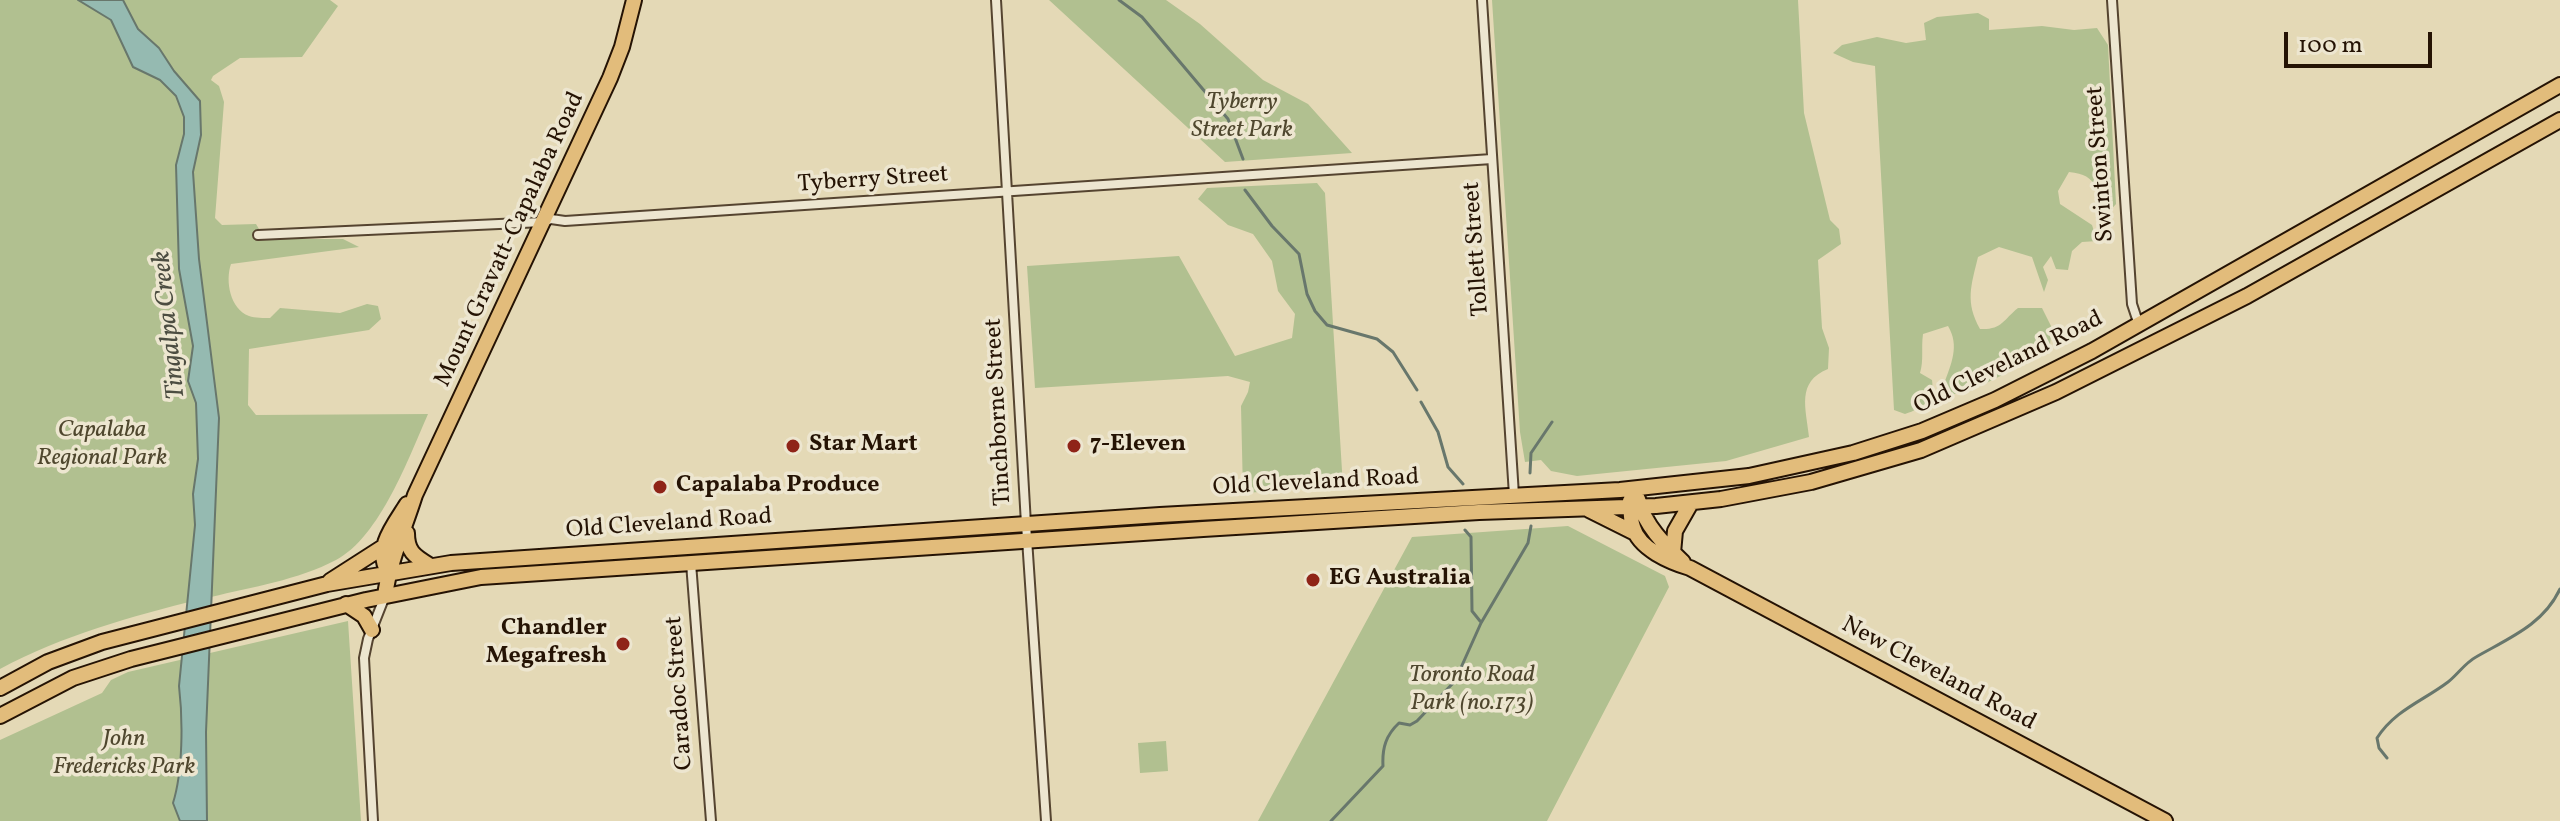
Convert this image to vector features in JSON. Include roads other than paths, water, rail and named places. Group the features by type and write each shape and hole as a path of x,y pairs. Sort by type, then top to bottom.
{"main road":[{"name":"Mount Gravatt-Capalaba Road","path":"385,596 388,572 396,559 415,495 610,78 634,0"},
{"name":"Old Cleveland Road","path":"0,688 48,662 120,637 327,584 429,565 1026,524 1632,488 1795,468 1886,443 1995,400 2139,325 2560,85"},
{"name":"Old Cleveland Road","path":"0,716 73,678 131,659 346,604 481,577 1479,512 1691,503 1811,482 1921,450 1999,418 2247,296 2560,120"},
{"name":"New Cleveland Road","path":"1632,488 1635,533 1671,563 1690,568 2165,821"},
{"name":"Mount Gravatt-Capalaba Road","path":"388,572 383,547 406,504 415,495"},
{"path":"1673,553 1675,531 1691,503"},
{"name":"New Cleveland Road","path":"1635,507 1658,537 1690,568"},
{"path":"1587,509 1635,533"},
{"path":"407,520 407,546 414,556 429,565"},
{"path":"327,584 383,547"},
{"path":"346,604 364,616 372,630"}],"street":[{"name":"Tinchborne Street","path":"996,0 1046,821"},
{"name":"Tollett Street","path":"1482,0 1514,495"},
{"name":"Swinton Street","path":"2112,0 2132,304 2139,325"},
{"name":"Tyberry Street","path":"258,235 543,222 551,219 565,221 1492,159"},
{"name":"Caradoc Street","path":"691,562 711,821"},
{"path":"373,821 364,652 385,596"}],"water":[{"name":"Tingalpa Creek","path":"78,0 123,0 138,29 159,48 200,101 201,135 193,172 199,259 219,418 206,732 207,821 180,821 173,803 180,761 179,686 195,525 193,494 198,459 196,403 188,381 193,346 179,269 176,165 184,134 184,117 176,96 160,80 133,67 111,20"}],"waterway":[{"path":"1119,0 1142,17 1228,119 1243,159"},
{"path":"1245,190 1272,226 1299,254 1307,294 1315,311 1327,325 1377,339 1393,352 1417,390"},
{"path":"1421,402 1438,432 1448,467 1463,484"},
{"path":"1530,473 1531,453 1552,422"},
{"path":"1331,821 1383,766 1383,753 1391,732 1399,723 1410,725 1417,721 1455,681 1481,623 1528,543 1531,526"},
{"path":"1465,530 1471,537 1472,611 1480,621"},
{"path":"2387,758 2379,748 2377,738 2392,720 2448,682 2472,659 2535,621 2560,589"}],"place":[{"name":"Star Mart","path":"793,446"},
{"name":"7-Eleven","path":"1074,446"},
{"name":"Capalaba Produce","path":"660,487"},
{"name":"EG Australia","path":"1313,580"},
{"name":"Chandler Megafresh","path":"623,644"}],"park label":[{"name":"Tyberry Street Park","path":"1242,118"},
{"name":"Capalaba Regional Park","path":"102,446"},
{"name":"Toronto Road Park (no.173)","path":"1472,691"},
{"name":"John Fredericks Park","path":"124,755"}]}
